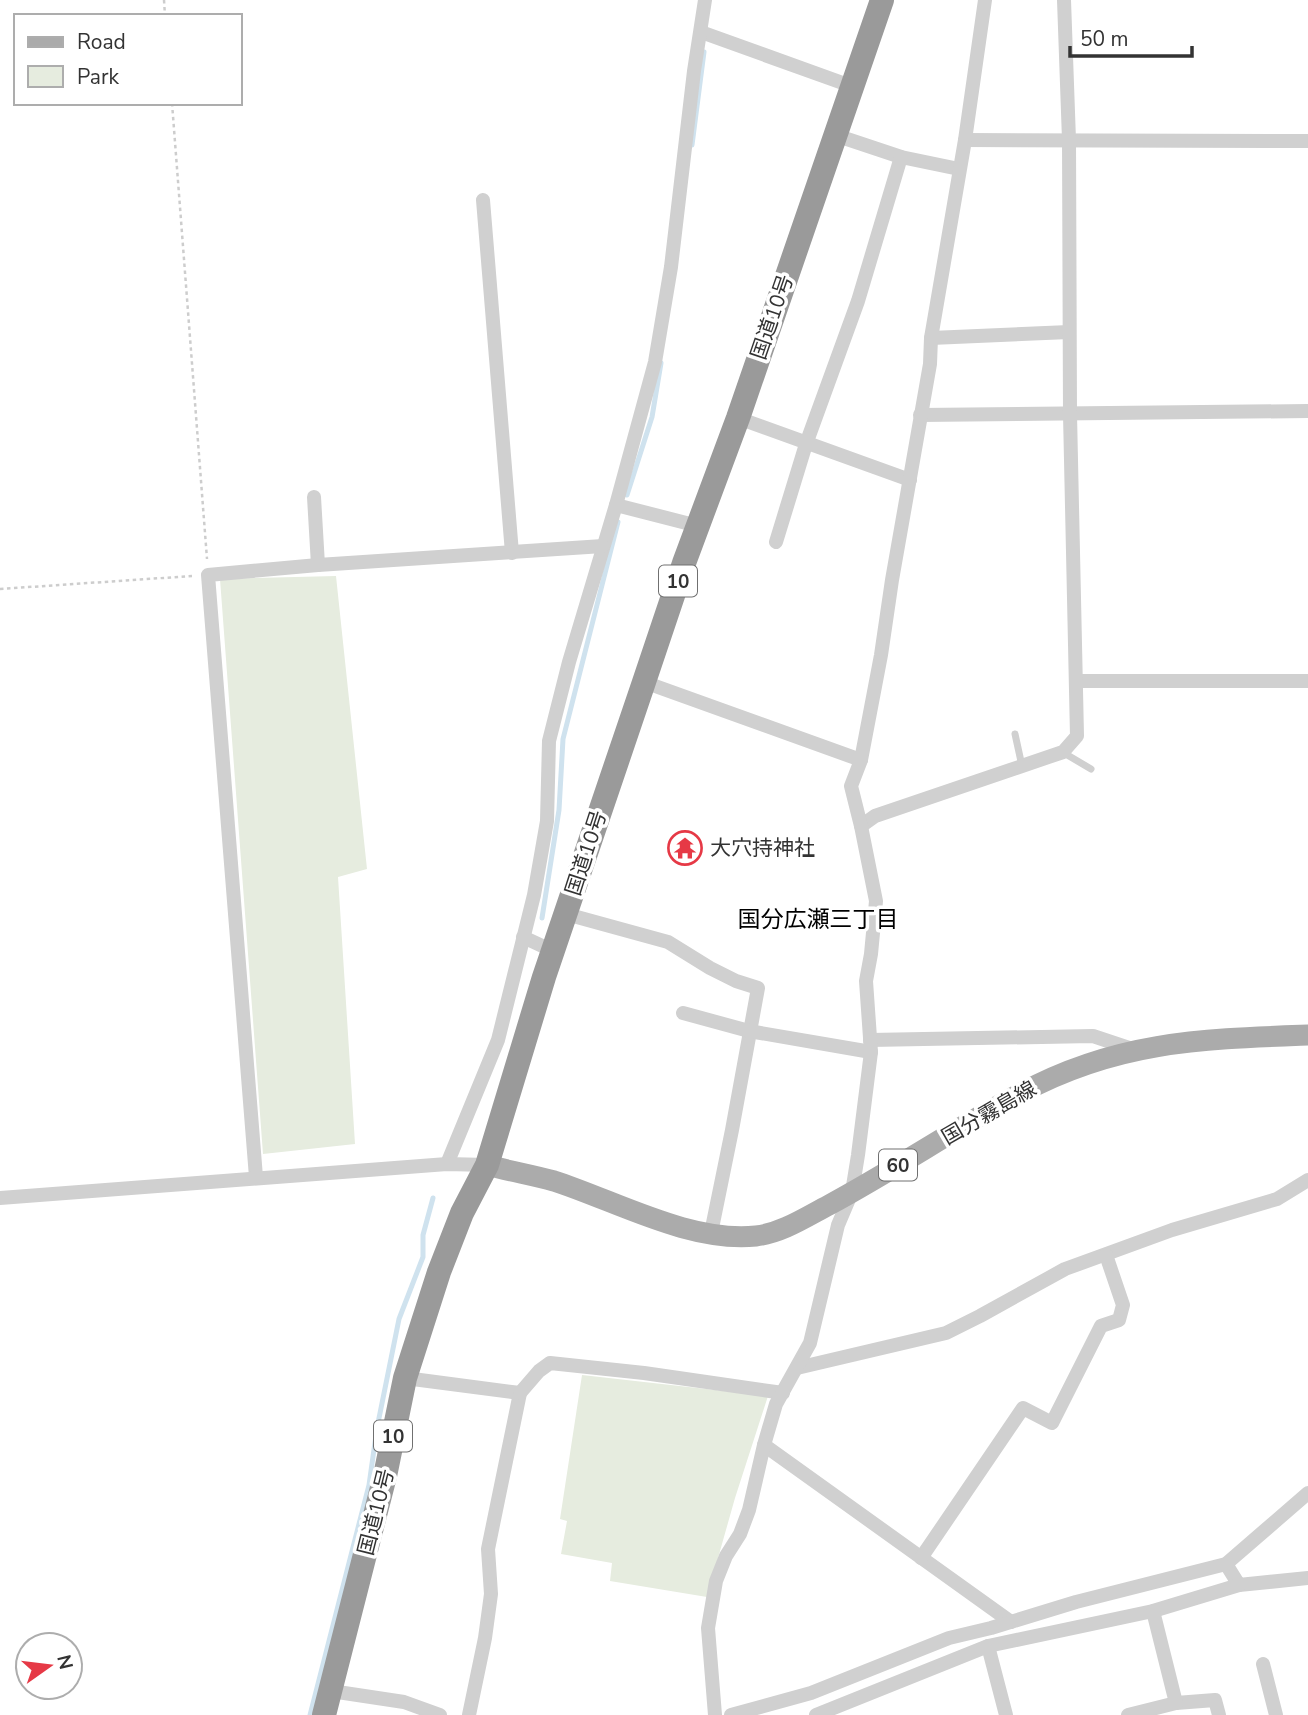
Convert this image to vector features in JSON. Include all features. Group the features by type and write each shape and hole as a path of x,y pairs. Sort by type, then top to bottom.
{"highway":[{"name":"国道10号","path":"324,1715 385,1476 405,1378 439,1272 462,1213 487,1166 553,951 644,682 882,0"}],"main road":[{"name":"国分霧島線","path":"487,1166 552,1181 680,1226 711,1233 757,1236 781,1229 852,1192 1020,1093 1058,1074 1135,1050 1232,1037 1308,1035"}],"street":[{"path":"447,1164 498,1040 534,895 547,821 549,741 657,348 671,267 705,0"},
{"path":"716,1715 708,1628 711,1603 726,1556 740,1534 749,1510 776,1404 810,1343 838,1225 852,1192 870,1046 866,981 876,901 862,826 851,786 861,760 881,654 891,580 930,364 931,338 965,140 985,0"},
{"path":"862,826 875,816 1063,752 1077,736 1070,414 1069,140 1064,0"},
{"path":"701,32 851,86"},
{"path":"835,135 901,157 959,169"},
{"path":"965,140 1308,141"},
{"path":"776,542 806,444 859,301 901,157"},
{"path":"483,200 512,553"},
{"path":"931,338 1069,332"},
{"path":"920,415 1308,411"},
{"path":"738,418 910,480"},
{"path":"314,496 318,565"},
{"path":"616,505 698,526"},
{"path":"256,1177 208,575 603,546"},
{"path":"1076,681 1308,681"},
{"path":"644,682 861,760"},
{"path":"566,914 668,942 710,968 758,988 711,1233"},
{"path":"523,937 553,951"},
{"path":"683,1013 749,1031 870,1046 1093,1036 1135,1050"},
{"path":"0,1198 447,1164 487,1166"},
{"path":"797,1368 946,1333 1065,1269 1172,1230 1277,1199 1308,1180"},
{"path":"921,1558 1023,1408 1052,1423 1101,1326 1119,1320 1123,1305 1106,1255"},
{"path":"469,1715 491,1594 488,1549 520,1393 539,1371 550,1363 783,1393"},
{"path":"405,1378 520,1393"},
{"path":"764,1445 1011,1622"},
{"path":"731,1715 811,1693 949,1638 1226,1564 1308,1493"},
{"path":"1226,1564 1239,1585"},
{"path":"816,1715 988,1646 1153,1611 1239,1585 1308,1578"},
{"path":"1153,1611 1176,1703"},
{"path":"988,1646 1006,1715"},
{"path":"1263,1664 1276,1715"},
{"path":"331,1691 404,1702 440,1715"},
{"path":"1128,1715 1176,1703 1215,1700 1219,1715"}],"lane":[{"path":"1015,734 1023,767"},
{"path":"1063,752 1090,769"}],"path":[{"path":"0,589 208,575 172,105"}],"green space":[{"path":"336,576 367,869 338,877 355,1144 263,1154 220,579"},
{"path":"582,1375 768,1396 707,1597 610,1581 612,1563 561,1554 567,1521 560,1519"}],"waterway":[{"path":"692,145 704,52"},
{"path":"627,495 652,417 661,363"},
{"path":"542,918 559,810 563,739 618,522"},
{"path":"310,1715 369,1485 377,1428 399,1319 423,1257 423,1235 433,1198"}],"place":[{"name":"大穴持神社","path":"685,848"}],"district":[{"name":"国分広瀬三丁目","path":"818,919"}]}
